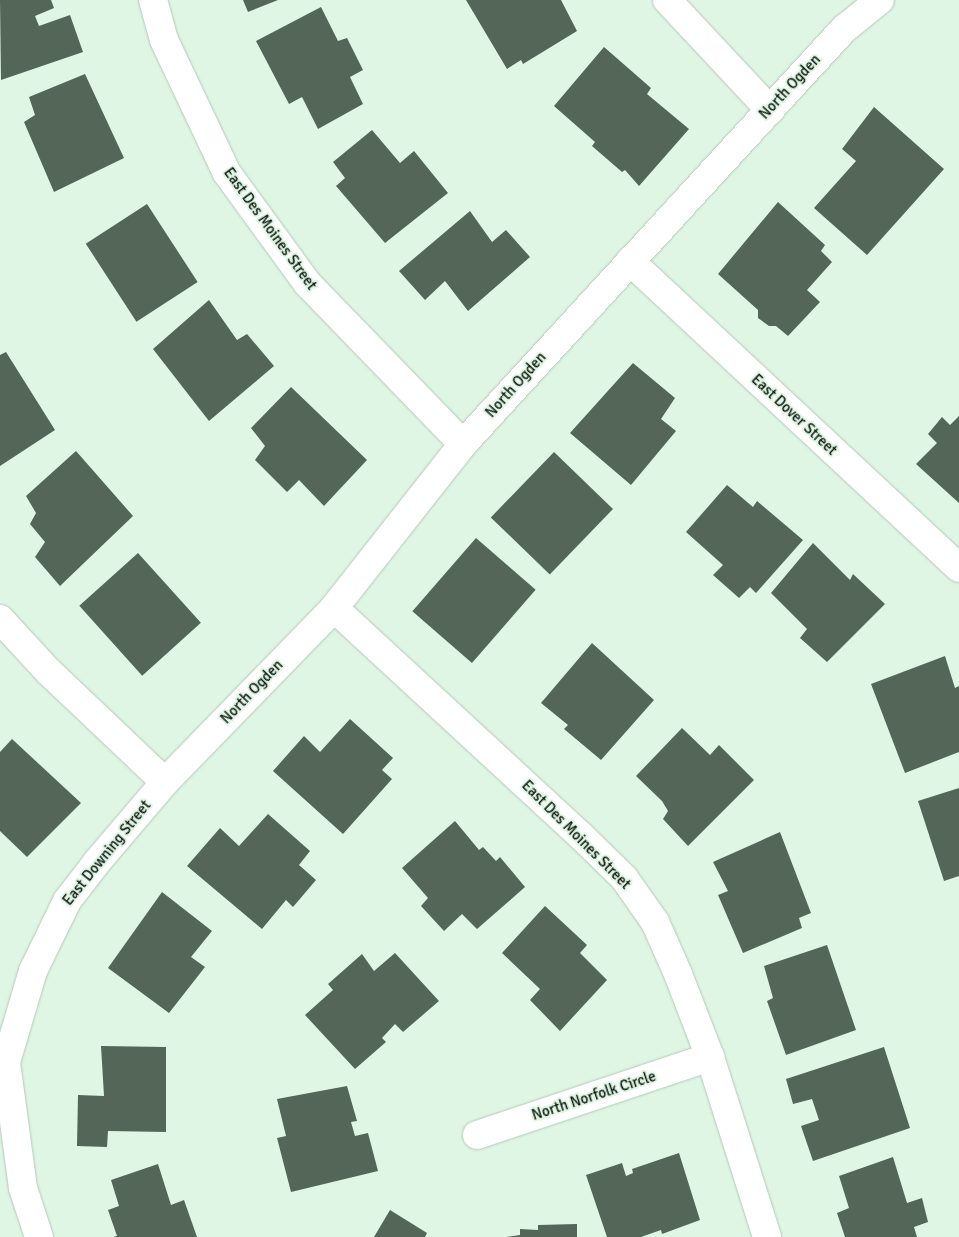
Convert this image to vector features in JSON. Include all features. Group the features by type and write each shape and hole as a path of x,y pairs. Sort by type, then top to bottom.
{"street":[{"name":"East Des Moines Street","path":"152,0 164,40 227,173 307,283 463,444"},
{"path":"667,0 770,110"},
{"name":"North Ogden","path":"165,782 334,608 463,444 630,261 844,29 880,0"},
{"name":"East Dover Street","path":"630,261 959,568"},
{"name":"East Des Moines Street","path":"334,608 624,878 654,922 678,974 710,1057 767,1237"},
{"path":"0,619 48,671 165,782"},
{"name":"East Downing Street","path":"39,1237 23,1188 6,1062 33,971 67,901 97,862 165,782"},
{"name":"North Norfolk Circle","path":"478,1135 710,1057"}],"building":[{"path":"0,0 51,0 54,8 35,16 39,26 70,15 83,52 1,80"},
{"path":"243,0 278,0 248,12"},
{"path":"466,0 561,0 577,31 523,64 521,60 507,69"},
{"path":"321,7 338,41 347,38 363,70 350,77 363,104 318,129 302,97 289,104 256,41"},
{"path":"604,47 651,88 647,94 689,129 639,186 625,170 622,172 592,146 595,142 554,106"},
{"path":"85,74 124,158 54,192 24,122 35,115 29,97"},
{"path":"874,107 944,169 867,255 814,208 856,161 842,149"},
{"path":"372,130 400,163 414,151 448,193 385,243 336,186 345,178 333,162"},
{"path":"778,202 825,245 821,251 832,262 807,290 820,302 788,336 776,326 769,326 758,318 758,310 718,274"},
{"path":"147,204 198,282 136,322 86,244"},
{"path":"470,211 492,242 506,230 530,257 468,311 445,281 425,300 399,271"},
{"path":"209,300 237,340 247,334 274,366 209,421 153,349"},
{"path":"6,352 55,430 0,466 0,355"},
{"path":"633,363 675,398 661,419 676,431 631,485 570,433"},
{"path":"291,387 367,460 324,506 299,480 287,492 255,460 265,446 251,428"},
{"path":"959,416 959,503 916,464 937,443 928,434 942,417 950,425"},
{"path":"76,451 133,516 60,586 35,557 45,542 30,524 36,513 26,496"},
{"path":"554,452 613,509 550,574 491,517"},
{"path":"727,485 753,507 757,501 803,540 756,593 750,587 739,598 713,575 723,565 686,532"},
{"path":"476,538 536,590 472,663 412,611"},
{"path":"813,543 850,580 853,574 885,604 827,662 800,638 807,629 771,593"},
{"path":"138,553 201,623 142,676 79,606"},
{"path":"592,643 654,700 601,760 564,729 568,725 541,703"},
{"path":"945,656 955,688 959,686 959,752 905,773 871,684"},
{"path":"350,719 393,758 382,770 392,779 343,834 273,771 304,736 320,752"},
{"path":"682,728 710,755 719,745 754,780 688,846 663,819 668,811 662,801 636,776"},
{"path":"12,739 81,803 27,857 0,831 0,752"},
{"path":"959,788 959,876 944,881 918,801"},
{"path":"268,814 310,851 299,865 316,880 293,907 286,900 262,929 187,866 220,828 239,846"},
{"path":"455,821 479,850 483,847 496,861 500,857 525,887 477,929 462,914 444,931 421,906 428,898 402,868"},
{"path":"780,832 811,913 799,918 802,928 743,953 718,895 728,891 713,862"},
{"path":"162,892 212,931 191,957 205,967 169,1013 108,968"},
{"path":"545,906 587,945 580,953 607,980 560,1031 530,1000 540,989 502,953"},
{"path":"827,945 856,1030 786,1055 767,1001 773,998 764,966"},
{"path":"395,953 439,1001 403,1032 395,1024 382,1038 386,1042 355,1069 305,1015 333,990 328,984 362,954 374,971"},
{"path":"101,1046 166,1047 166,1132 108,1131 107,1147 77,1146 78,1095 104,1096"},
{"path":"884,1047 910,1128 813,1161 801,1126 819,1120 812,1099 793,1104 786,1079"},
{"path":"347,1086 357,1121 351,1122 355,1136 368,1133 378,1171 291,1192 277,1138 286,1136 277,1099"},
{"path":"679,1153 700,1220 662,1234 661,1230 641,1237 607,1237 586,1175 622,1163 626,1176 633,1173 632,1169"},
{"path":"893,1157 907,1203 922,1198 928,1222 914,1227 917,1237 845,1237 837,1213 849,1208 839,1176"},
{"path":"158,1164 171,1205 184,1200 197,1237 113,1237 117,1236 108,1210 119,1206 111,1180"},
{"path":"390,1210 427,1233 425,1237 374,1237"},
{"path":"577,1224 577,1237 506,1237 520,1235 520,1229 538,1230 538,1225"}]}
